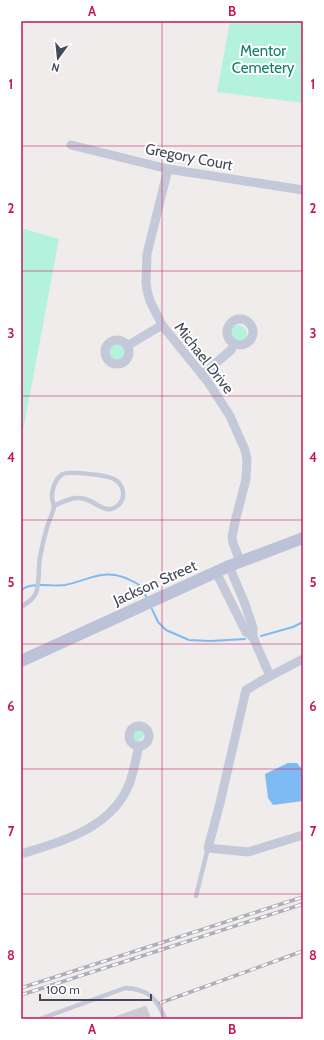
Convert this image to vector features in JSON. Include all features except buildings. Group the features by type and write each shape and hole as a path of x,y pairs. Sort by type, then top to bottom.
{"street":[{"name":"Gregory Court","path":"71,145 168,170 303,190"},
{"name":"Michael Drive","path":"168,170 147,254 147,290 150,301 162,326 208,382 230,416 245,450 247,460 246,479 232,536 235,563 245,604 253,628 253,637"},
{"path":"127,346 162,326"},
{"path":"202,375 231,350 234,344"},
{"name":"Jackson Street","path":"21,661 235,563 303,538"},
{"path":"216,572 246,632 253,637 270,676"},
{"path":"303,659 246,690 208,848 248,852 303,836"},
{"path":"21,854 65,840 83,832 102,820 120,801 125,793 132,776 139,746"}],"lane":[{"path":"21,607 31,601 36,593 40,557 46,529 54,506 52,498 53,487 62,475 69,472 82,473 114,479 124,492 118,506 112,509 104,509 86,499 78,498 62,502 54,506"},
{"path":"196,896 208,848"},
{"path":"40,1019 125,988 136,988 150,995 160,1008 165,1019"}],"green space":[{"name":"Mentor Cemetery","path":"230,21 303,21 303,103 217,92"},
{"path":"21,228 59,239 21,442"},
{"path":"238,325 244,328 247,334 244,340 238,343 232,340 229,334 232,328"},
{"path":"117,343 123,346 126,352 123,358 117,361 111,358 108,352 111,346"},
{"path":"138,730 144,732 144,734 142,738 137,741 131,735"}],"water":[{"path":"288,763 297,763 303,770 303,801 273,805 268,798 265,774"}],"waterway":[{"path":"21,591 29,586 65,585 96,576 111,575 119,576 136,583 141,587 147,598"},
{"path":"152,609 158,622 166,630 189,640 211,641 245,639"},
{"path":"261,636 293,627 303,622"}],"railway":[{"path":"21,988 303,897"},
{"path":"21,995 303,904"},
{"path":"160,1003 303,951"}]}
